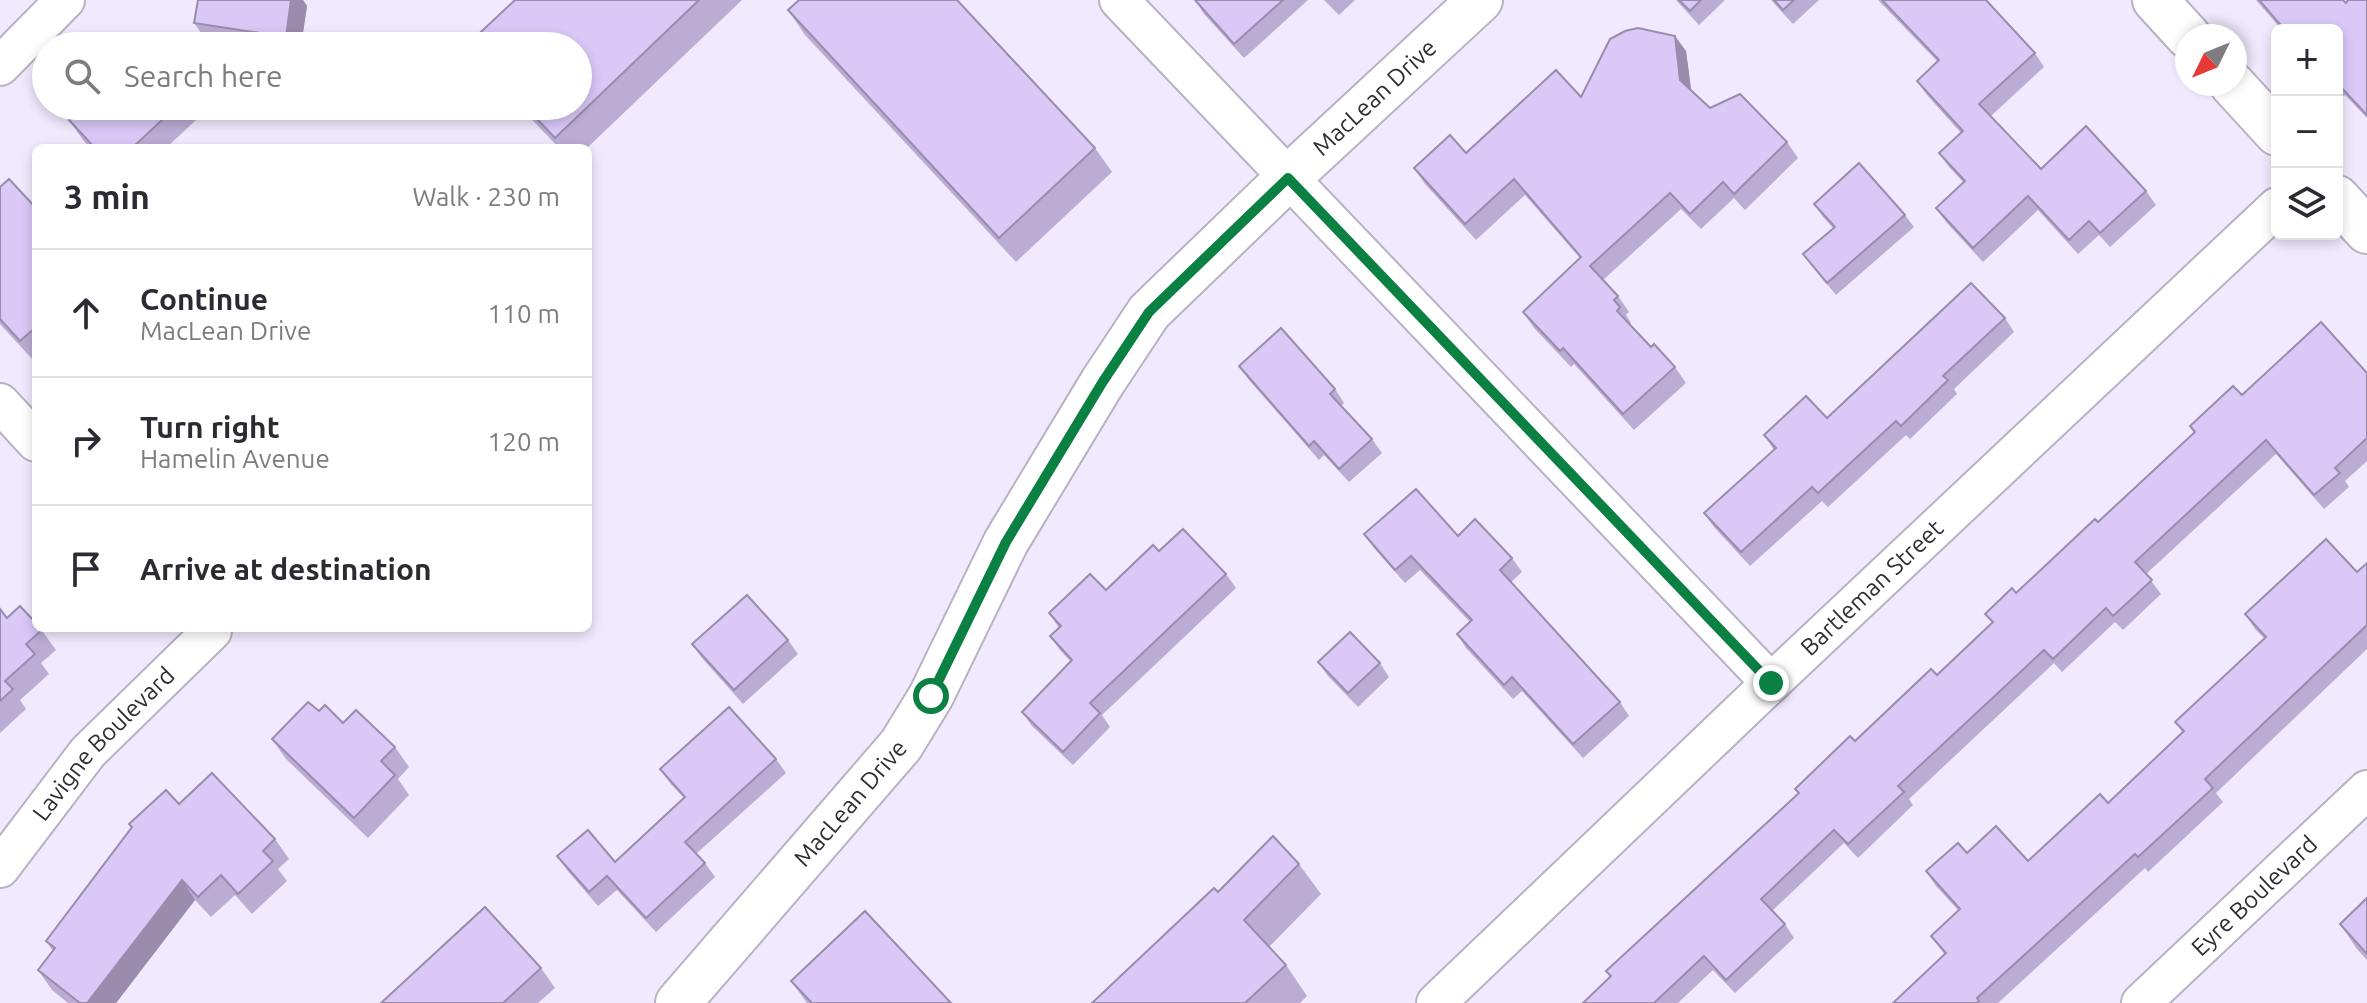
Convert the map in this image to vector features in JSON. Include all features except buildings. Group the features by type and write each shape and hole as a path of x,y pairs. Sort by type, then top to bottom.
{"street":[{"path":"33,32 65,0"},
{"path":"1119,0 1771,683"},
{"name":"MacLean Drive","path":"678,1003 901,745 931,696 1006,542 1102,383 1149,312 1480,0"},
{"path":"2155,0 2177,24"},
{"path":"0,66 32,34"},
{"path":"2243,96 2271,126"},
{"path":"2343,205 2367,231"},
{"name":"Bartleman Street","path":"1436,1003 2271,213"},
{"path":"0,403 32,438"},
{"name":"Lavigne Boulevard","path":"0,868 88,752 211,632"},
{"name":"Eyre Boulevard","path":"2141,1003 2367,790"}],"route":[{"path":"931,696 1006,542 1102,383 1149,312 1288,178 1771,683"}]}
